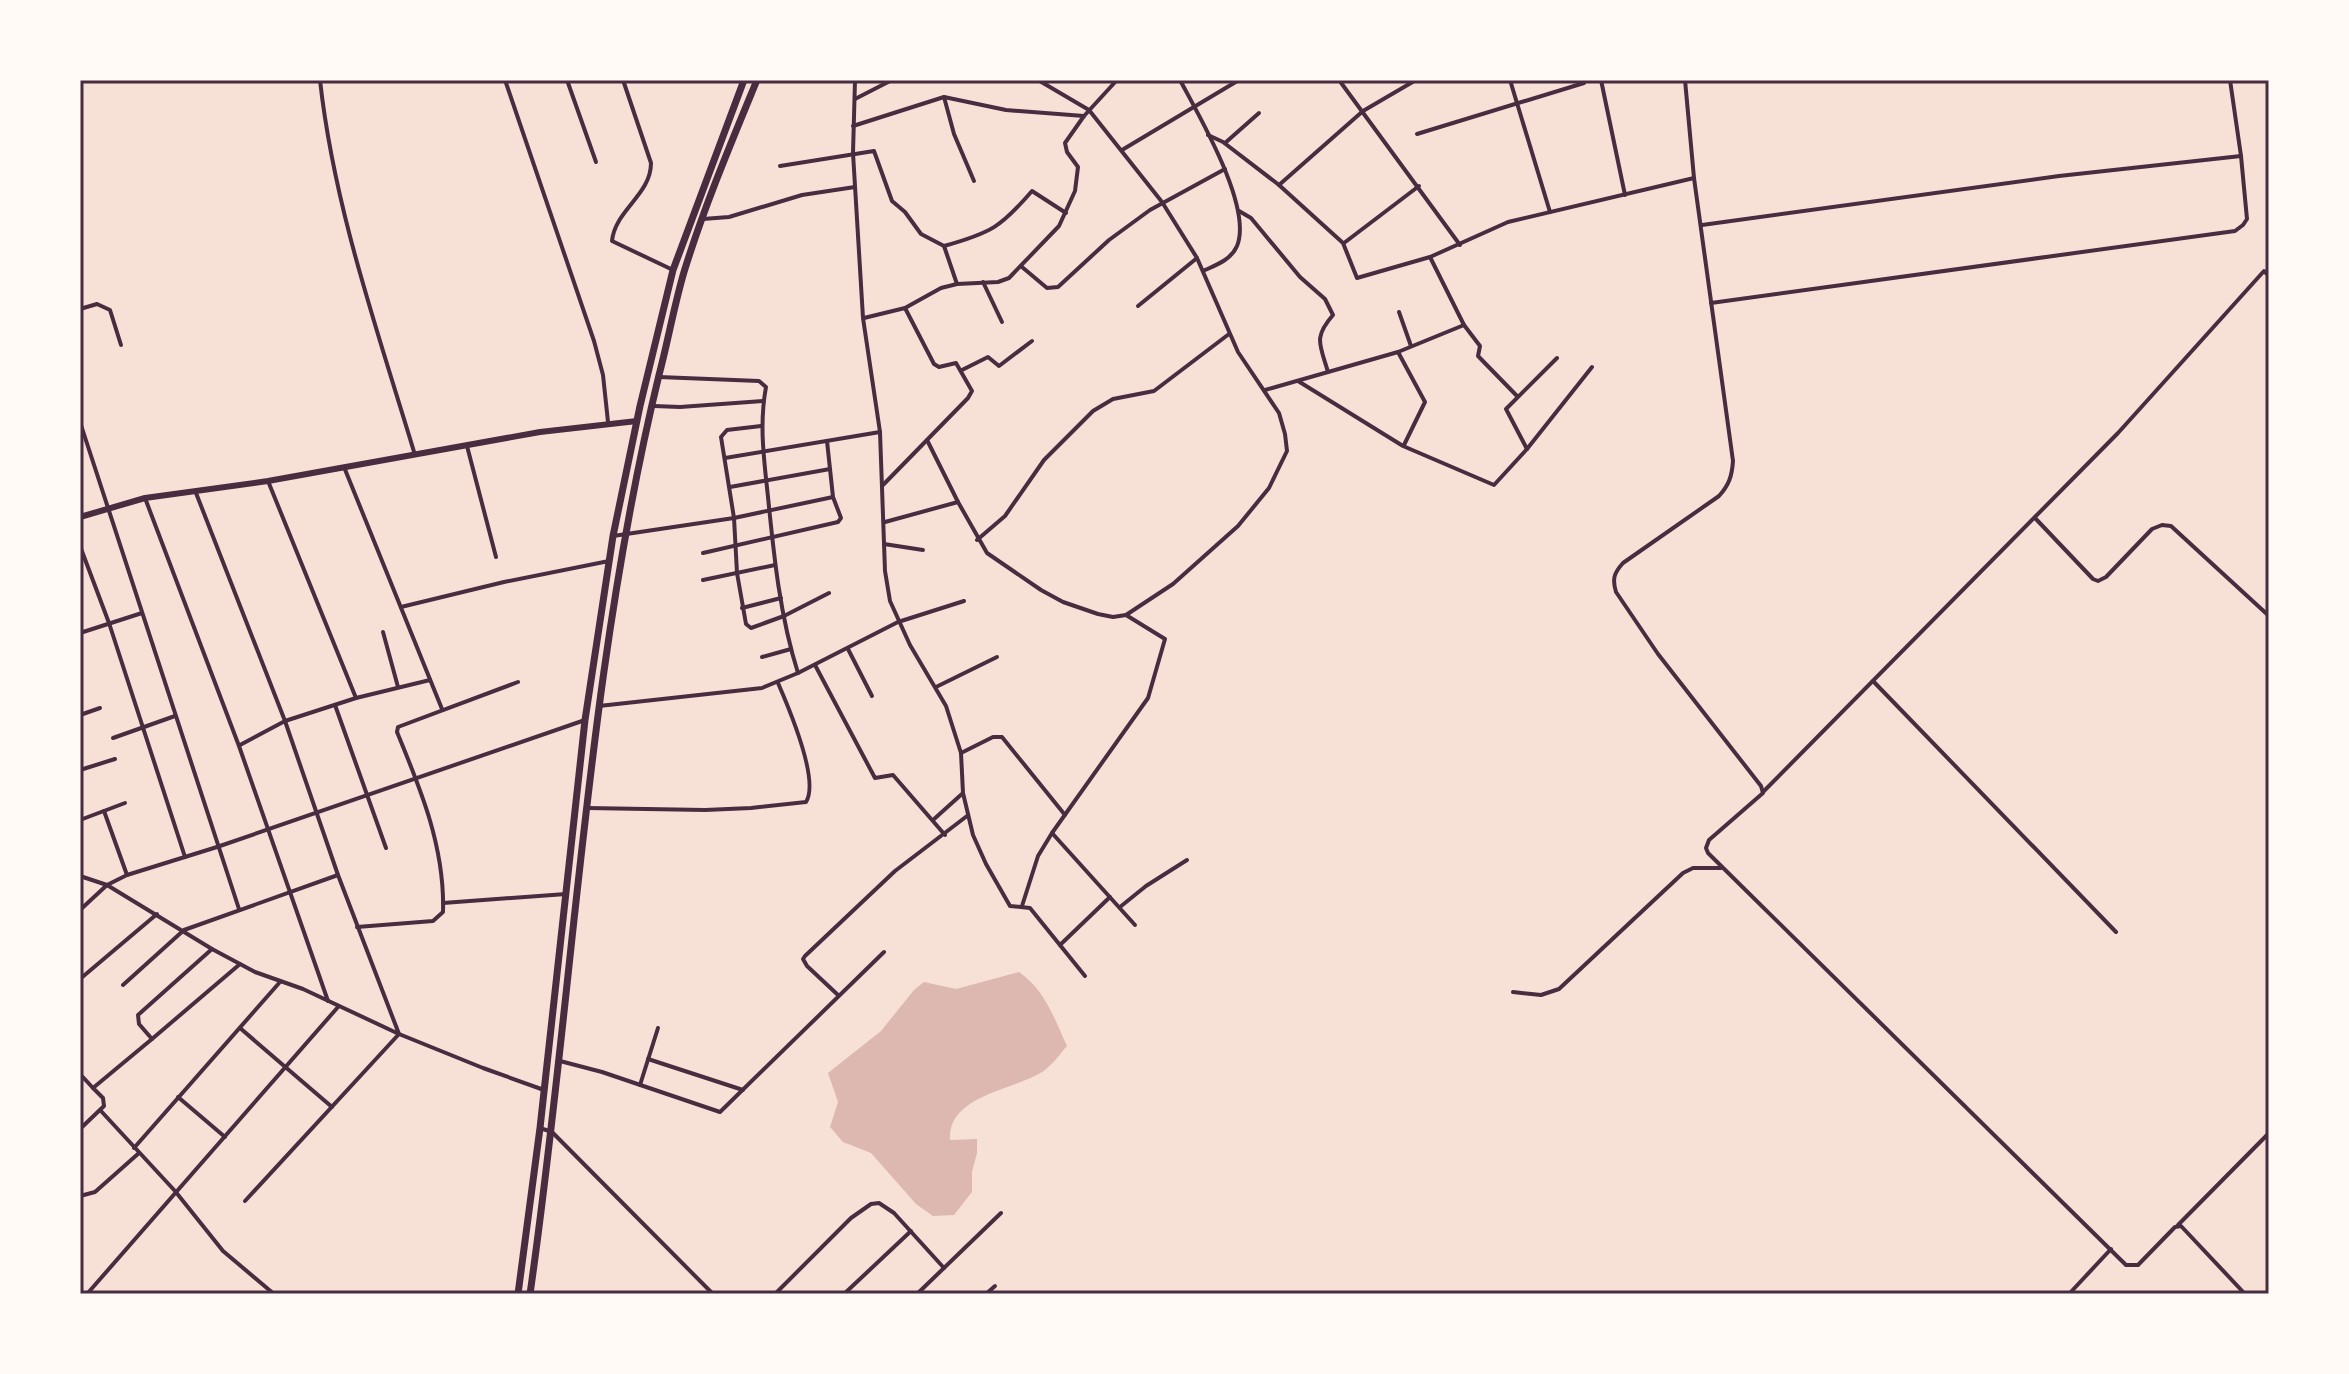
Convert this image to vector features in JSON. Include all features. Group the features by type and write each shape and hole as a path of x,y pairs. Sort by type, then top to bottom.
{"highway":[{"path":"518,1294 540,1128 585,720 613,536 673,270 744,80"},
{"path":"530,1294 552,1132 599,706 625,535 684,273 757,80"},
{"path":"730,114 741,119"}],"street":[{"path":"320,80 345,219 415,455"},
{"path":"505,80 594,341 603,375 608,422"},
{"path":"567,80 596,162"},
{"path":"623,80 651,163 651,176 618,223 612,241 673,270"},
{"path":"855,80 853,153 863,318 880,432 884,544 890,601 898,622 950,717 961,753 967,816 997,885 1010,906 1030,908 1085,976"},
{"path":"854,99 892,80"},
{"path":"927,440 977,540 987,553 1063,602 1113,617 1126,615 1153,599 1238,526 1269,488 1287,451 1279,413 1229,334 1197,258 1162,202 1089,110 1038,80"},
{"path":"863,318 905,308 941,288 1009,278 1022,266 1059,226 1075,191 1078,173 1065,143 1084,116 1117,80"},
{"path":"1180,80 1225,169 1239,211 1237,247 1225,261 1203,271"},
{"path":"1122,150 1239,80"},
{"path":"1339,80 1460,245"},
{"path":"1279,185 1363,111 1416,80"},
{"path":"1510,80 1550,212"},
{"path":"1601,80 1625,195"},
{"path":"1685,80 1694,178 1733,462 1732,475 1719,496 1623,563 1616,571 1614,584 1631,616 1757,780 1763,793"},
{"path":"1711,303 2235,231 2247,219 2230,80"},
{"path":"1417,134 1584,83"},
{"path":"853,126 944,97 1006,110 1084,116"},
{"path":"944,97 954,134 974,181"},
{"path":"1225,143 1259,113"},
{"path":"1208,135 1225,143 1279,185 1343,243 1357,278 1430,257 1496,227 1694,178"},
{"path":"780,166 871,150 876,153 892,201 905,212 921,234 944,246 957,284"},
{"path":"1702,225 2043,178 2241,156"},
{"path":"1022,266 1047,288 1058,287 1109,240 1162,202 1225,169"},
{"path":"1343,243 1419,186"},
{"path":"703,219 729,217 790,198 855,187"},
{"path":"944,246 986,232 1002,223 1032,191 1066,213"},
{"path":"1239,211 1251,218 1300,277 1328,302 1333,315 1321,328 1318,338 1328,373"},
{"path":"1430,257 1464,325 1480,346 1478,356 1517,396"},
{"path":"1138,306 1197,258"},
{"path":"2269,266 2118,433 1763,793 1707,843 1708,853 2126,1265 2135,1267 2269,1133"},
{"path":"2264,271 2269,276"},
{"path":"983,282 1002,322"},
{"path":"80,309 97,304 110,310 121,345"},
{"path":"883,485 971,394 971,388 956,363 939,367 934,364 905,308"},
{"path":"1399,312 1411,346"},
{"path":"1265,390 1398,352 1464,325"},
{"path":"977,540 1005,516 1044,460 1093,411 1113,399 1154,391 1229,334"},
{"path":"962,370 988,357 999,366 1032,341"},
{"path":"1398,352 1425,402 1403,446"},
{"path":"1527,449 1506,411 1517,396 1557,358"},
{"path":"1298,381 1403,446 1494,485 1592,367"},
{"path":"659,377 759,381 766,387 761,426 762,452 775,565 798,673"},
{"path":"652,406 763,401"},
{"path":"80,517 145,498 196,493 608,422 637,421"},
{"path":"80,422 239,909"},
{"path":"761,426 723,433 721,437 746,624 751,628 784,616 829,593"},
{"path":"725,458 880,432"},
{"path":"703,553 838,522 841,518 833,497 827,441"},
{"path":"467,446 496,557"},
{"path":"344,467 442,709"},
{"path":"729,487 830,469"},
{"path":"268,481 356,698"},
{"path":"196,493 285,721 338,875 399,1034"},
{"path":"613,536 734,518 833,497"},
{"path":"145,498 239,746 328,1001"},
{"path":"885,522 958,502"},
{"path":"2035,517 2098,581 2106,577 2152,529 2171,526 2269,616"},
{"path":"884,544 923,550"},
{"path":"80,546 109,623 185,857"},
{"path":"400,607 609,561"},
{"path":"703,580 775,565"},
{"path":"742,608 781,598"},
{"path":"599,706 762,688 778,683 898,622 964,601"},
{"path":"80,633 142,613"},
{"path":"1022,906 1038,856 1148,698 1165,639 1126,615"},
{"path":"383,632 398,687"},
{"path":"762,657 791,649"},
{"path":"848,649 872,696"},
{"path":"936,687 997,657"},
{"path":"815,665 875,778 893,775 945,835"},
{"path":"239,746 285,721 356,698 430,680"},
{"path":"1873,681 2116,932"},
{"path":"357,927 433,921 443,912 433,829 397,732 398,727 518,682"},
{"path":"587,808 705,810 806,802 810,794 803,750 778,683"},
{"path":"335,705 386,848"},
{"path":"80,715 100,708"},
{"path":"113,738 175,716"},
{"path":"80,910 107,885 127,875 585,720"},
{"path":"961,753 993,737 1002,737 1065,815"},
{"path":"80,770 115,759"},
{"path":"933,820 963,793"},
{"path":"80,820 125,803"},
{"path":"104,811 127,875"},
{"path":"839,995 807,966 803,959 805,956 895,871 967,816"},
{"path":"1052,833 1135,925"},
{"path":"1120,907 1187,860"},
{"path":"1513,992 1541,995 1559,989 1683,873 1701,866 1723,868"},
{"path":"123,985 184,930 338,875"},
{"path":"80,876 107,885 240,964 399,1034 544,1090"},
{"path":"443,903 566,894"},
{"path":"1060,945 1110,897"},
{"path":"80,979 157,914"},
{"path":"152,1039 139,1024 138,1015 212,949"},
{"path":"560,1060 715,1112 724,1109 884,952"},
{"path":"93,1088 240,964"},
{"path":"134,1148 281,981"},
{"path":"87,1294 338,1007"},
{"path":"240,1028 332,1107"},
{"path":"640,1085 658,1028"},
{"path":"245,1201 399,1034"},
{"path":"648,1059 743,1090"},
{"path":"80,1074 105,1102 101,1111 80,1129"},
{"path":"178,1097 225,1137"},
{"path":"101,1111 175,1191 223,1251 274,1294"},
{"path":"540,1128 552,1132 713,1294"},
{"path":"80,1196 95,1192 139,1153"},
{"path":"775,1294 851,1218 871,1204 886,1206 944,1268"},
{"path":"917,1294 1001,1213"},
{"path":"2178,1225 2245,1294"},
{"path":"844,1294 911,1231"},
{"path":"2069,1294 2111,1249"},
{"path":"986,1294 995,1286"}],"shaded area":[{"path":"1019,972 1042,996 1067,1046 1045,1070 986,1095 960,1112 952,1125 950,1140 977,1139 972,1192 954,1215 933,1216 916,1204 871,1153 843,1142 830,1127 838,1102 828,1073 881,1031 924,982 956,989"}]}
